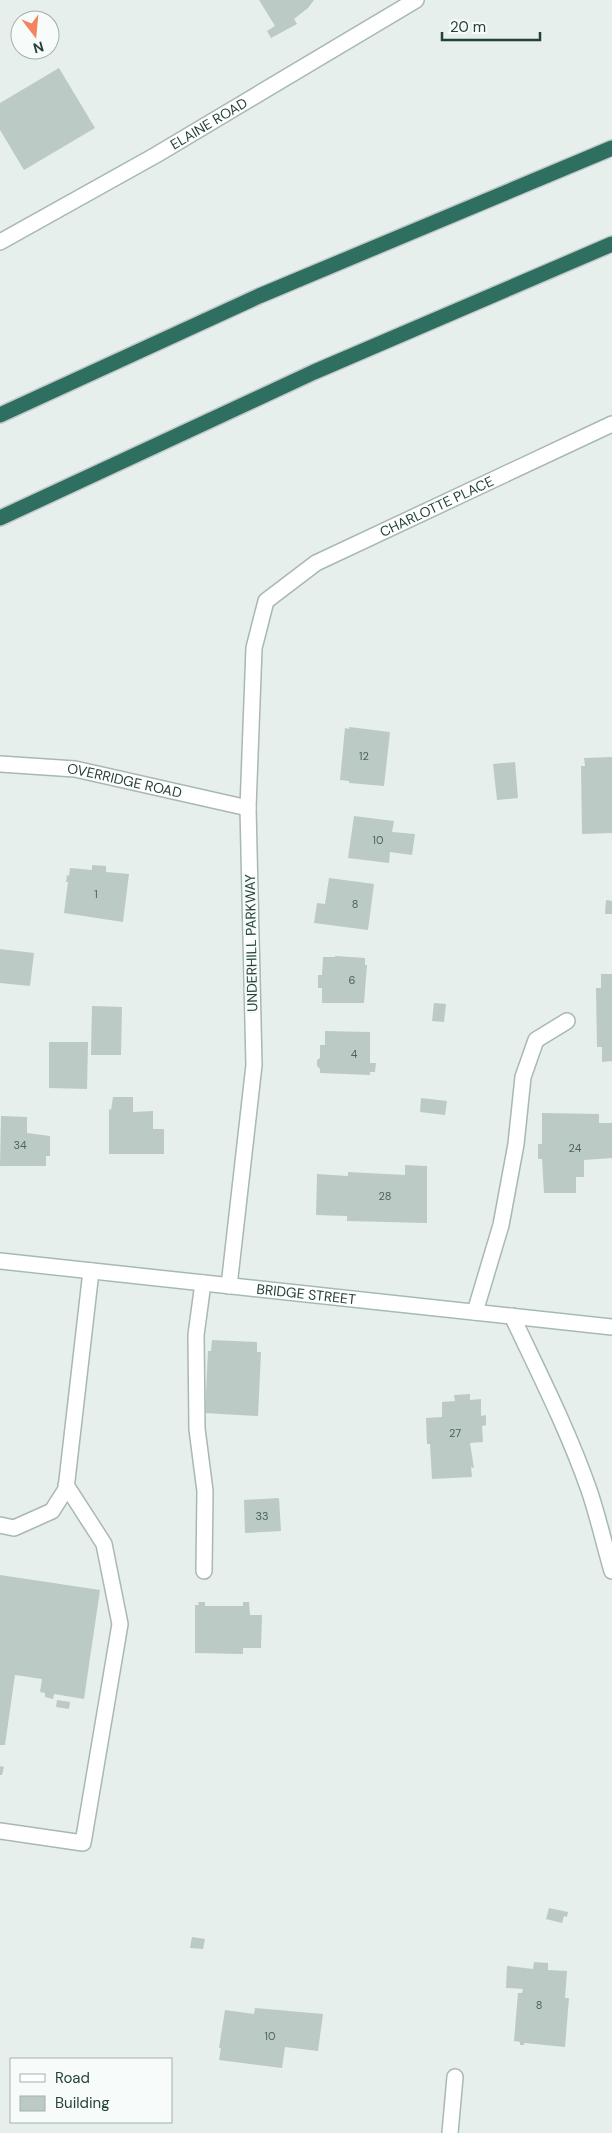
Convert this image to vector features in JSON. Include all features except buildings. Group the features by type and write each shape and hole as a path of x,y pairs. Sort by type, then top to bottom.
{"highway":[{"path":"0,414 268,292 612,148"},
{"path":"0,518 314,372 612,244"}],"street":[{"name":"ELAINE ROAD","path":"0,242 164,150 416,0"},
{"name":"CHARLOTTE PLACE","path":"266,601 316,563 612,424"},
{"name":"UNDERHILL PARKWAY","path":"230,1286 254,1065 248,808 254,648 266,601"},
{"name":"OVERRIDGE ROAD","path":"0,764 75,770 248,808"},
{"path":"475,1312 501,1225 516,1144 523,1077 536,1040 567,1021"},
{"name":"BRIDGE STREET","path":"0,1261 612,1326"},
{"path":"0,1525 14,1528 52,1511 66,1489 91,1271"},
{"path":"203,1283 196,1334 198,1429 206,1491 204,1571"},
{"path":"512,1316 551,1397 574,1451 589,1491 612,1570"},
{"path":"0,1831 83,1843 120,1624 104,1544 66,1484"},
{"path":"450,2133 456,2077"}]}
